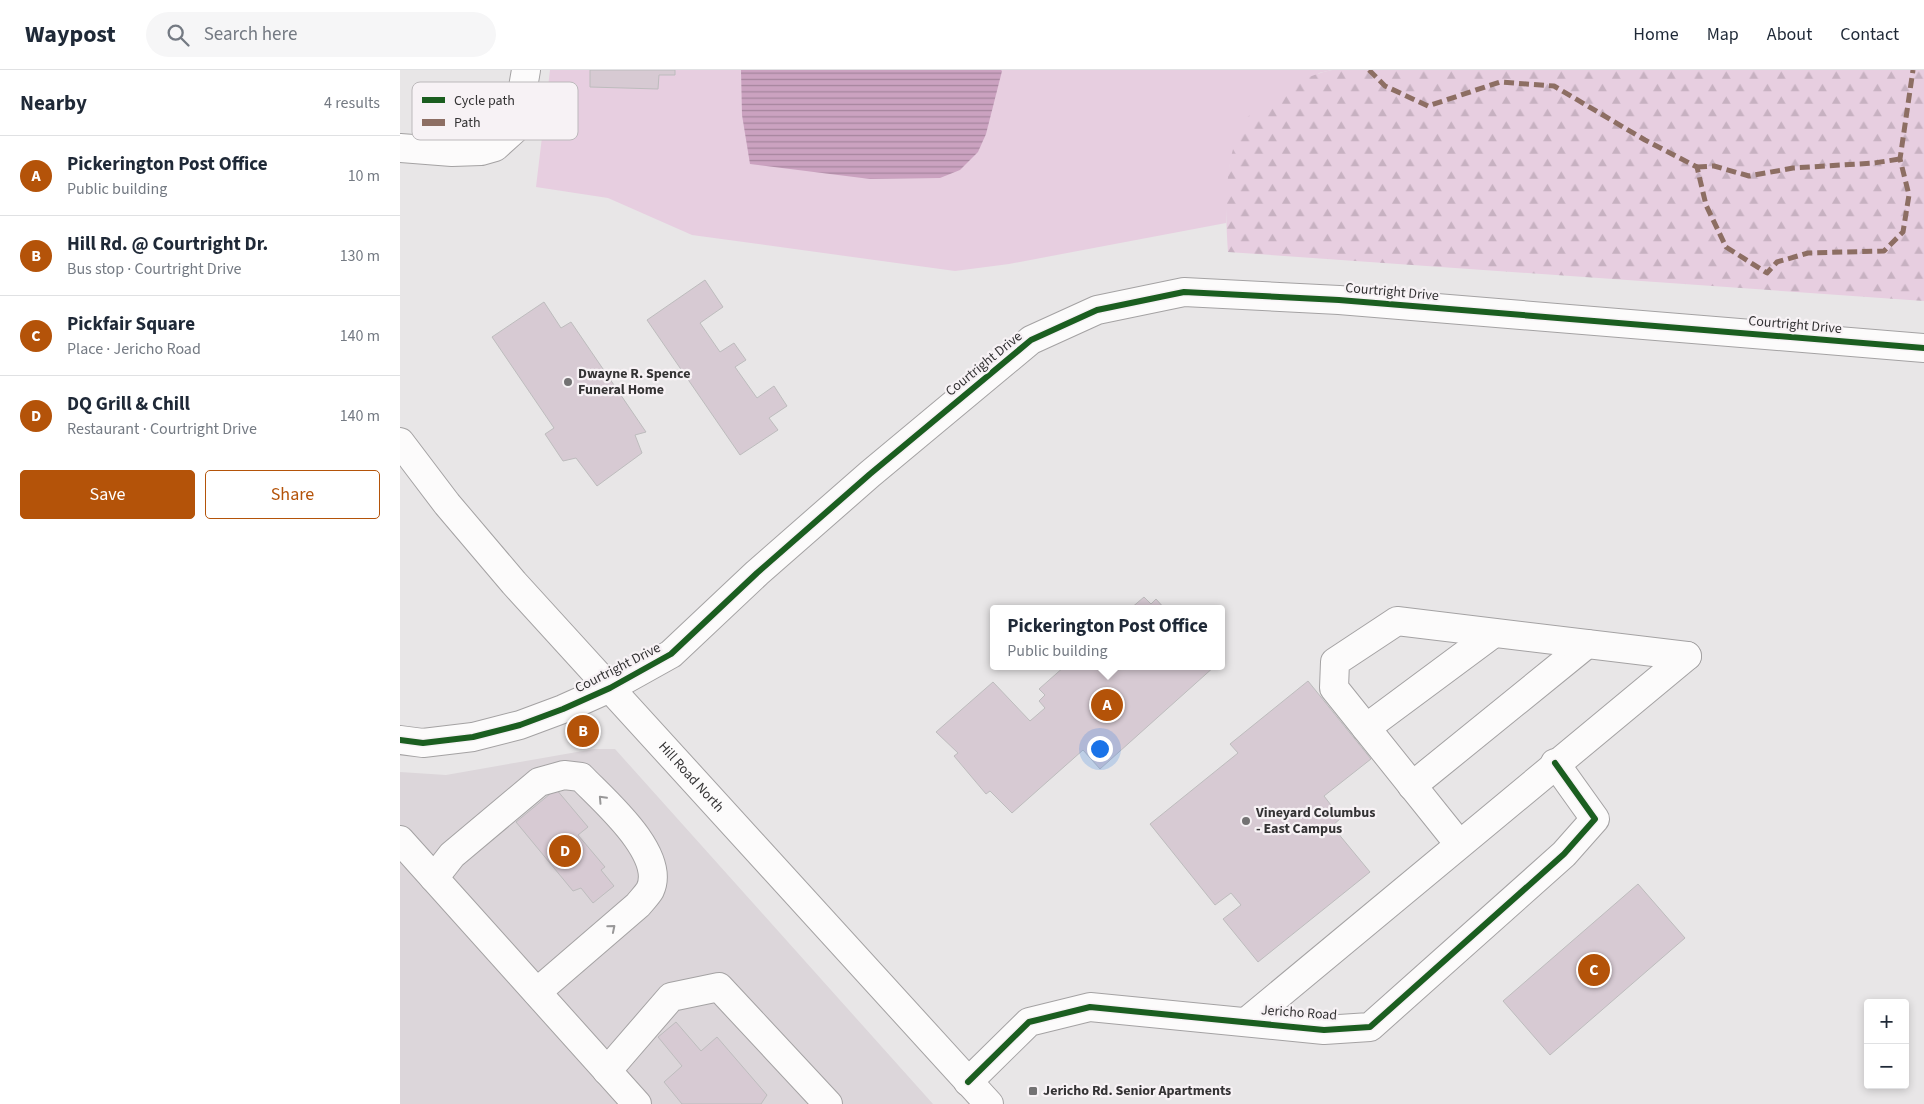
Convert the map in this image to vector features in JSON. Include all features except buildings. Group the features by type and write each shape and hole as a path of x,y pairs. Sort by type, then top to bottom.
{"street":[{"path":"400,148 452,152 481,151 495,147 503,140"},
{"name":"Courtright Drive","path":"400,740 423,742 473,737 520,725 563,709 610,688 671,654 757,573 855,487 1031,340 1097,310 1184,292 1340,300 1924,348"},
{"name":"Hill Road North","path":"400,442 447,504 514,583 989,1104"},
{"path":"1246,1022 1687,656 1397,621 1335,662 1334,688 1459,844"},
{"path":"1366,728 1494,633"},
{"path":"1412,786 1587,644"},
{"name":"Jericho Road","path":"968,1082 1029,1022 1090,1008 1324,1030 1370,1027 1564,854 1595,819 1556,763"},
{"path":"434,878 452,855 540,782 564,775 581,776 641,841 652,868 650,889 638,905 537,992"},
{"path":"400,840 637,1104"},
{"path":"607,1071 671,997 719,987 828,1104"}],"shaded area":[{"path":"741,70 1002,71 986,134 978,152 960,170 940,178 870,179 750,164 742,115"},
{"path":"594,749 615,749 933,1104 400,1104 400,772 446,775"}],"green space":[{"path":"550,70 1332,70 1319,73 1230,164 1226,223 1009,264 955,271 692,235 608,198 536,187 542,140 578,140 578,82 549,82"},
{"path":"1332,70 1924,70 1924,301 1228,252 1226,220 1227,186 1236,138 1243,122 1273,97 1291,86 1311,76"}],"marked path":[{"path":"1369,70 1385,86 1428,106 1500,82 1554,86 1645,140 1697,167 1706,205 1726,247 1767,273 1777,262 1808,253 1884,251 1903,232 1909,195 1900,159 1913,70"},
{"path":"1697,167 1714,166 1749,176 1793,168 1874,163 1900,159"}],"cycle path":[{"path":"400,740 423,743 473,737 520,725 563,709 610,688 671,654 757,573 870,474 1031,340 1097,310 1184,292 1339,300 1924,348"},
{"path":"968,1082 1029,1022 1090,1007 1324,1030 1370,1027 1564,854 1595,819 1555,763"}],"place":[{"name":"Dwayne R. Spence Funeral Home","path":"568,382"},
{"name":"Pickerington Post Office","path":"1107,705"},
{"name":"Hill Rd. @ Courtright Dr.","path":"583,731"},
{"name":"Vineyard Columbus - East Campus","path":"1246,821"},
{"name":"DQ Grill & Chill","path":"565,851"},
{"name":"Pickfair Square","path":"1594,970"},
{"name":"Jericho Rd. Senior Apartments","path":"1033,1091"}]}
